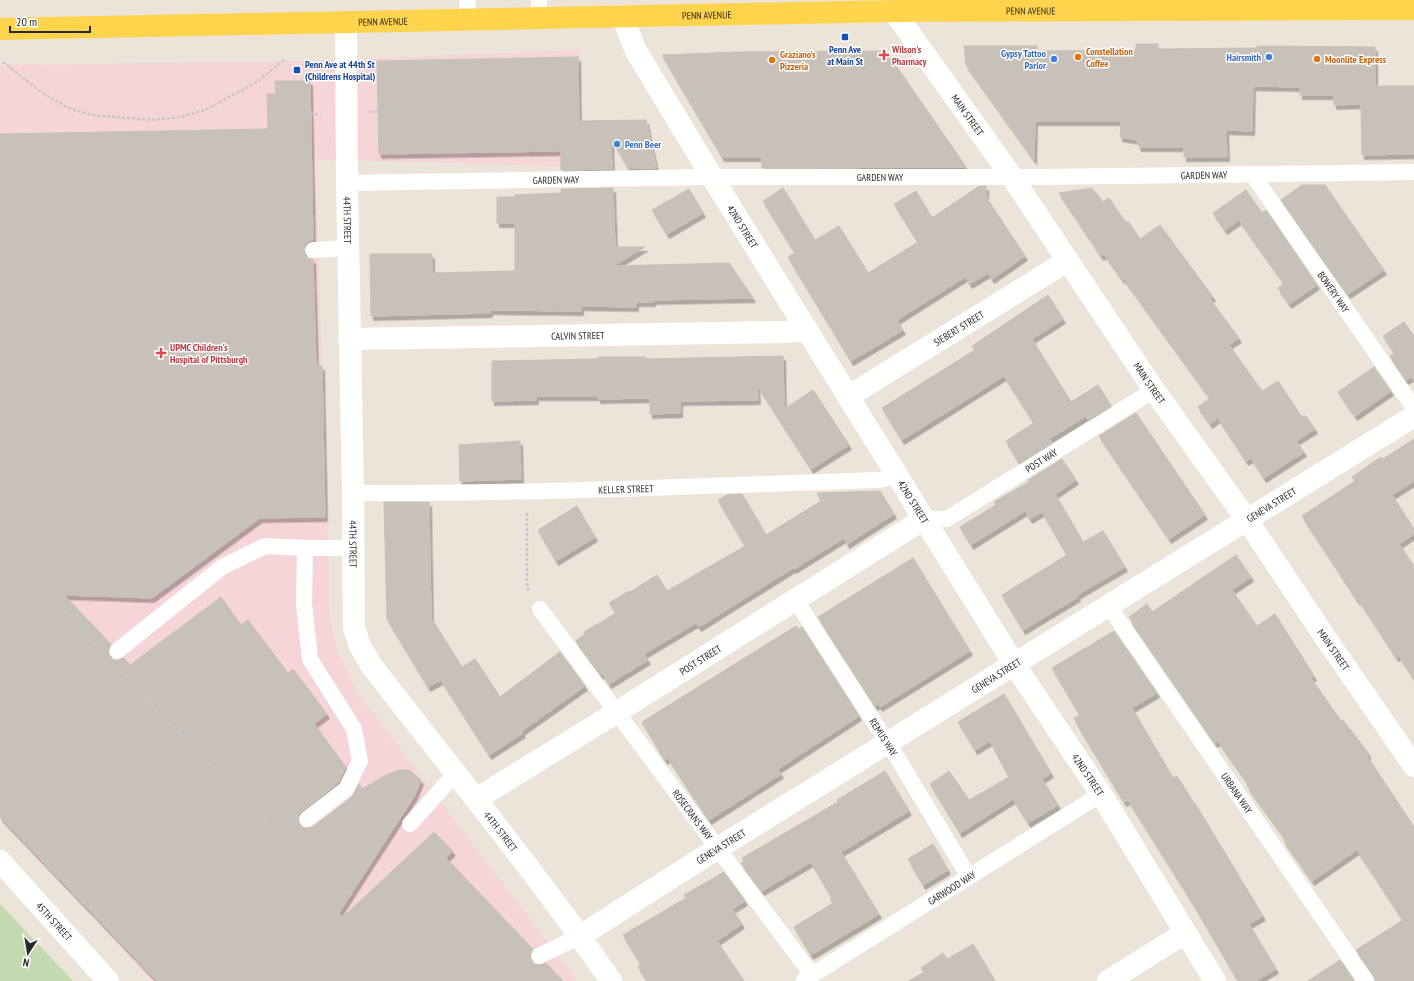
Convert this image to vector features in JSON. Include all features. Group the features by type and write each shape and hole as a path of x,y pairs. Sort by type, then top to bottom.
{"main road":[{"name":"PENN AVENUE","path":"0,29 346,22 467,10 539,9 622,16 889,5 1414,9"}],"street":[{"name":"MAIN STREET","path":"889,5 1012,177 1154,390 1246,520 1326,640 1414,766"},
{"name":"42ND STREET","path":"622,16 636,51 712,177 899,476 1014,664 1101,794 1214,981"},
{"name":"44TH STREET","path":"346,22 347,248 353,493 354,628 360,646 371,665 476,799 580,936 611,981"},
{"name":"SIEBERT STREET","path":"849,396 1067,260"},
{"name":"CALVIN STREET","path":"349,338 786,332 807,330"},
{"name":"GENEVA STREET","path":"580,936 718,848 1414,416"},
{"name":"POST STREET","path":"476,799 924,519"},
{"name":"45TH STREET","path":"0,861 108,981"},
{"path":"1108,981 1185,933"}],"lane":[{"name":"GARDEN WAY","path":"347,183 712,177 1012,177 1414,172"},
{"name":"BOWERY WAY","path":"1253,175 1414,408"},
{"path":"313,250 347,248"},
{"name":"POST WAY","path":"924,519 947,519 1154,390"},
{"name":"KELLER STREET","path":"353,493 410,494 526,491 879,480 899,476"},
{"path":"117,651 222,567 266,546 354,548"},
{"path":"305,548 304,604 310,659 354,729 360,761 346,789 307,819"},
{"name":"REMUS WAY","path":"795,599 898,759 969,877"},
{"name":"URBANA WAY","path":"1108,606 1366,981"},
{"name":"ROSECRANS WAY","path":"540,609 718,848 807,978"},
{"path":"410,824 456,774"},
{"name":"GARWOOD WAY","path":"807,978 1101,794"},
{"path":"539,956 580,936"}],"path":[{"path":"3,62 41,92 68,108 92,115 153,120 180,117 205,110 257,82 284,60"},
{"path":"526,491 527,587 540,609"},
{"path":"57,603 99,648"},
{"path":"120,670 280,837"},
{"path":"179,732 187,726 207,705"}],"shaded area":[{"name":"UPMC Children's Hospital of Pittsburgh","path":"580,50 582,167 315,159 329,566 329,613 336,647 357,692 577,981 152,981 0,819 0,65 306,61"}],"green space":[{"path":"0,904 73,981 0,981"}],"building":[{"path":"1136,44 1158,44 1158,49 1257,48 1257,46 1375,47 1375,86 1414,86 1414,154 1362,155 1361,104 1334,105 1334,95 1300,95 1300,87 1253,86 1252,131 1226,130 1227,157 1184,157 1184,147 1139,147 1137,140 1120,137 1121,121 1035,121 1034,160 966,65 964,46 1037,46 1037,51 1136,50"},
{"path":"886,51 966,167 762,168 762,157 722,157 662,55 736,52"},
{"path":"578,57 579,121 646,120 656,168 628,168 611,138 612,169 561,170 561,151 379,154 377,61"},
{"name":"UPMC Children's Hospital of Pittsburgh","path":"275,81 310,81 313,240 307,242 304,246 304,250 305,256 309,259 313,259 316,366 322,366 325,517 260,518 152,598 64,595 111,644 108,648 110,657 113,660 124,658 130,665 221,597 241,625 248,620 288,673 293,669 327,714 314,724 346,767 338,783 298,815 298,820 303,828 313,827 352,797 359,784 362,789 388,774 400,770 409,770 421,780 415,795 339,913 343,917 434,832 453,851 446,858 533,949 530,955 533,964 538,965 546,963 563,981 157,981 0,817 0,134 268,129 267,94 276,94"},
{"path":"1302,185 1325,185 1384,270 1348,294 1281,200"},
{"path":"979,186 986,186 986,197 1025,256 992,279 988,273 970,284 965,277 897,320 903,330 851,361 788,257 795,253 763,201 783,188 815,240 839,226 868,273 918,242 894,204 916,191 932,218"},
{"path":"613,188 615,247 645,247 613,266 729,263 753,298 653,300 653,302 636,302 636,307 581,306 581,311 490,310 490,313 371,316 370,254 432,254 432,273 515,271 515,223 497,223 497,197 561,193 561,189"},
{"path":"1092,188 1103,202 1109,198 1126,223 1128,221 1140,239 1160,225 1213,297 1210,299 1239,338 1229,345 1262,391 1278,381 1301,416 1306,416 1315,429 1296,441 1304,452 1264,478 1251,458 1246,461 1218,418 1210,424 1198,407 1210,398 1123,278 1122,279 1104,254 1101,256 1059,193"},
{"path":"689,189 703,213 667,234 652,210"},
{"path":"1246,190 1262,213 1266,210 1317,285 1289,304 1278,288 1284,283 1239,220 1225,230 1213,213"},
{"path":"1048,295 1063,319 1032,339 1071,402 1098,385 1111,406 1088,420 1086,416 1049,439 1052,443 1019,463 1006,441 1034,423 1004,376 902,440 882,408 975,350 972,346"},
{"path":"1404,322 1414,336 1414,381 1411,377 1406,380 1390,356 1395,353 1383,336"},
{"path":"783,356 784,409 813,390 849,445 811,469 757,385 758,400 680,401 680,413 650,414 650,398 598,399 598,396 536,396 536,400 492,401 492,361 598,359 598,357 646,357 646,359"},
{"path":"1374,367 1391,391 1355,416 1338,392"},
{"path":"1136,413 1205,515 1169,539 1099,436"},
{"path":"1414,439 1414,481 1392,495 1414,529 1414,534 1399,544 1414,566 1414,679 1399,656 1396,657 1302,516 1355,481 1352,477 1381,457 1383,459"},
{"path":"520,441 521,479 460,481 459,445"},
{"path":"1062,459 1076,480 1055,494 1083,542 1103,531 1125,567 1077,595 1078,597 1023,630 1002,595 1067,555 1042,512 1030,519 1025,511 971,545 960,527 996,505 994,502 1029,482 1028,480"},
{"path":"880,491 894,514 847,544 844,538 699,627 696,623 644,654 648,660 609,684 576,641 585,634 584,632 616,613 609,603 657,575 667,591 745,546 718,500 727,495 742,494 766,535 821,501 817,493"},
{"path":"384,502 429,502 431,618 462,667 475,659 500,697 560,652 585,686 522,731 523,733 489,755 441,680 428,687 387,619"},
{"path":"577,506 595,537 556,561 538,530"},
{"path":"1236,555 1251,577 1232,590 1257,626 1275,614 1314,676 1311,678 1341,721 1343,720 1369,754 1367,756 1414,827 1414,981 1375,981 1374,976 1356,950 1403,920 1357,850 1312,881 1284,841 1286,840 1247,786 1249,785 1218,741 1215,743 1129,617 1147,604 1152,612"},
{"path":"913,558 970,651 880,707 878,704 875,706 818,617"},
{"path":"796,626 798,629 802,627 859,716 778,769 781,774 709,820 668,758 665,760 642,722"},
{"path":"1114,631 1157,693 1132,708 1173,778 1177,776 1194,802 1263,916 1249,924 1276,969 1256,981 1238,981 1192,902 1128,800 1124,802 1081,731 1074,718 1080,715 1052,668"},
{"path":"1004,694 1051,773 1042,779 1058,805 1028,823 1013,799 960,833 930,784 949,771 969,800 1009,777 990,741 975,750 958,722"},
{"path":"885,771 909,811 841,852 879,914 811,955 794,927 833,903 830,899 832,898 811,862 762,891 741,863 744,861 742,858 838,802 837,800"},
{"path":"933,844 948,870 923,885 908,859"},
{"path":"724,872 745,901 732,909 742,924 717,941 744,981 647,981 638,967 641,965 623,935 686,898 684,895"},
{"path":"973,944 995,981 909,981 924,972 921,968 943,953 947,959"},
{"path":"1340,960 1354,981 1308,981"}],"place":[{"name":"Penn Ave at Main St","path":"845,37"},
{"name":"Wilson's Pharmacy","path":"884,55"},
{"name":"Constellation Coffee","path":"1078,57"},
{"name":"Hairsmith","path":"1269,57"},
{"name":"Gypsy Tattoo Parlor","path":"1054,59"},
{"name":"Moonlite Express","path":"1317,59"},
{"name":"Graziano's Pizzeria","path":"772,60"},
{"name":"Penn Ave at 44th St (Childrens Hospital)","path":"297,70"},
{"name":"Penn Beer","path":"617,144"},
{"name":"UPMC Children's Hospital of Pittsburgh","path":"161,353"}]}
